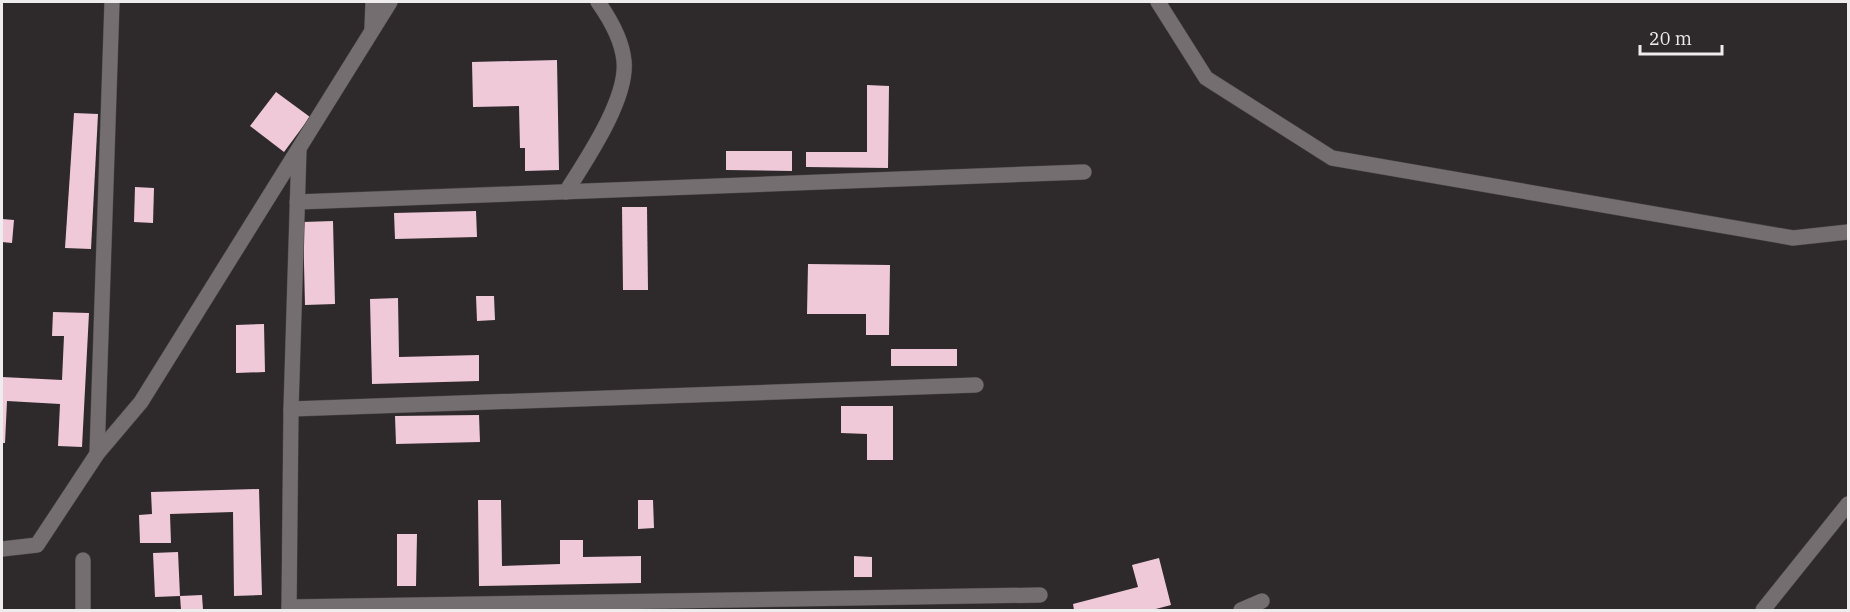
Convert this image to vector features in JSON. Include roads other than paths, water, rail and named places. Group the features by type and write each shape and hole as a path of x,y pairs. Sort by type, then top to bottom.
{"lane":[{"path":"97,454 112,2"},
{"path":"372,31 373,2"},
{"path":"2,549 37,545 97,454 141,402 390,2"},
{"path":"566,192 605,128 622,80 624,62 618,39 611,21 598,2"},
{"path":"1158,2 1206,78 1332,158 1793,238 1848,232"},
{"path":"299,147 291,409 289,609 1040,595"},
{"path":"297,202 1084,172"},
{"path":"291,409 976,385"},
{"path":"1763,610 1848,504"},
{"path":"83,560 83,610"},
{"path":"1240,610 1262,602"}]}
